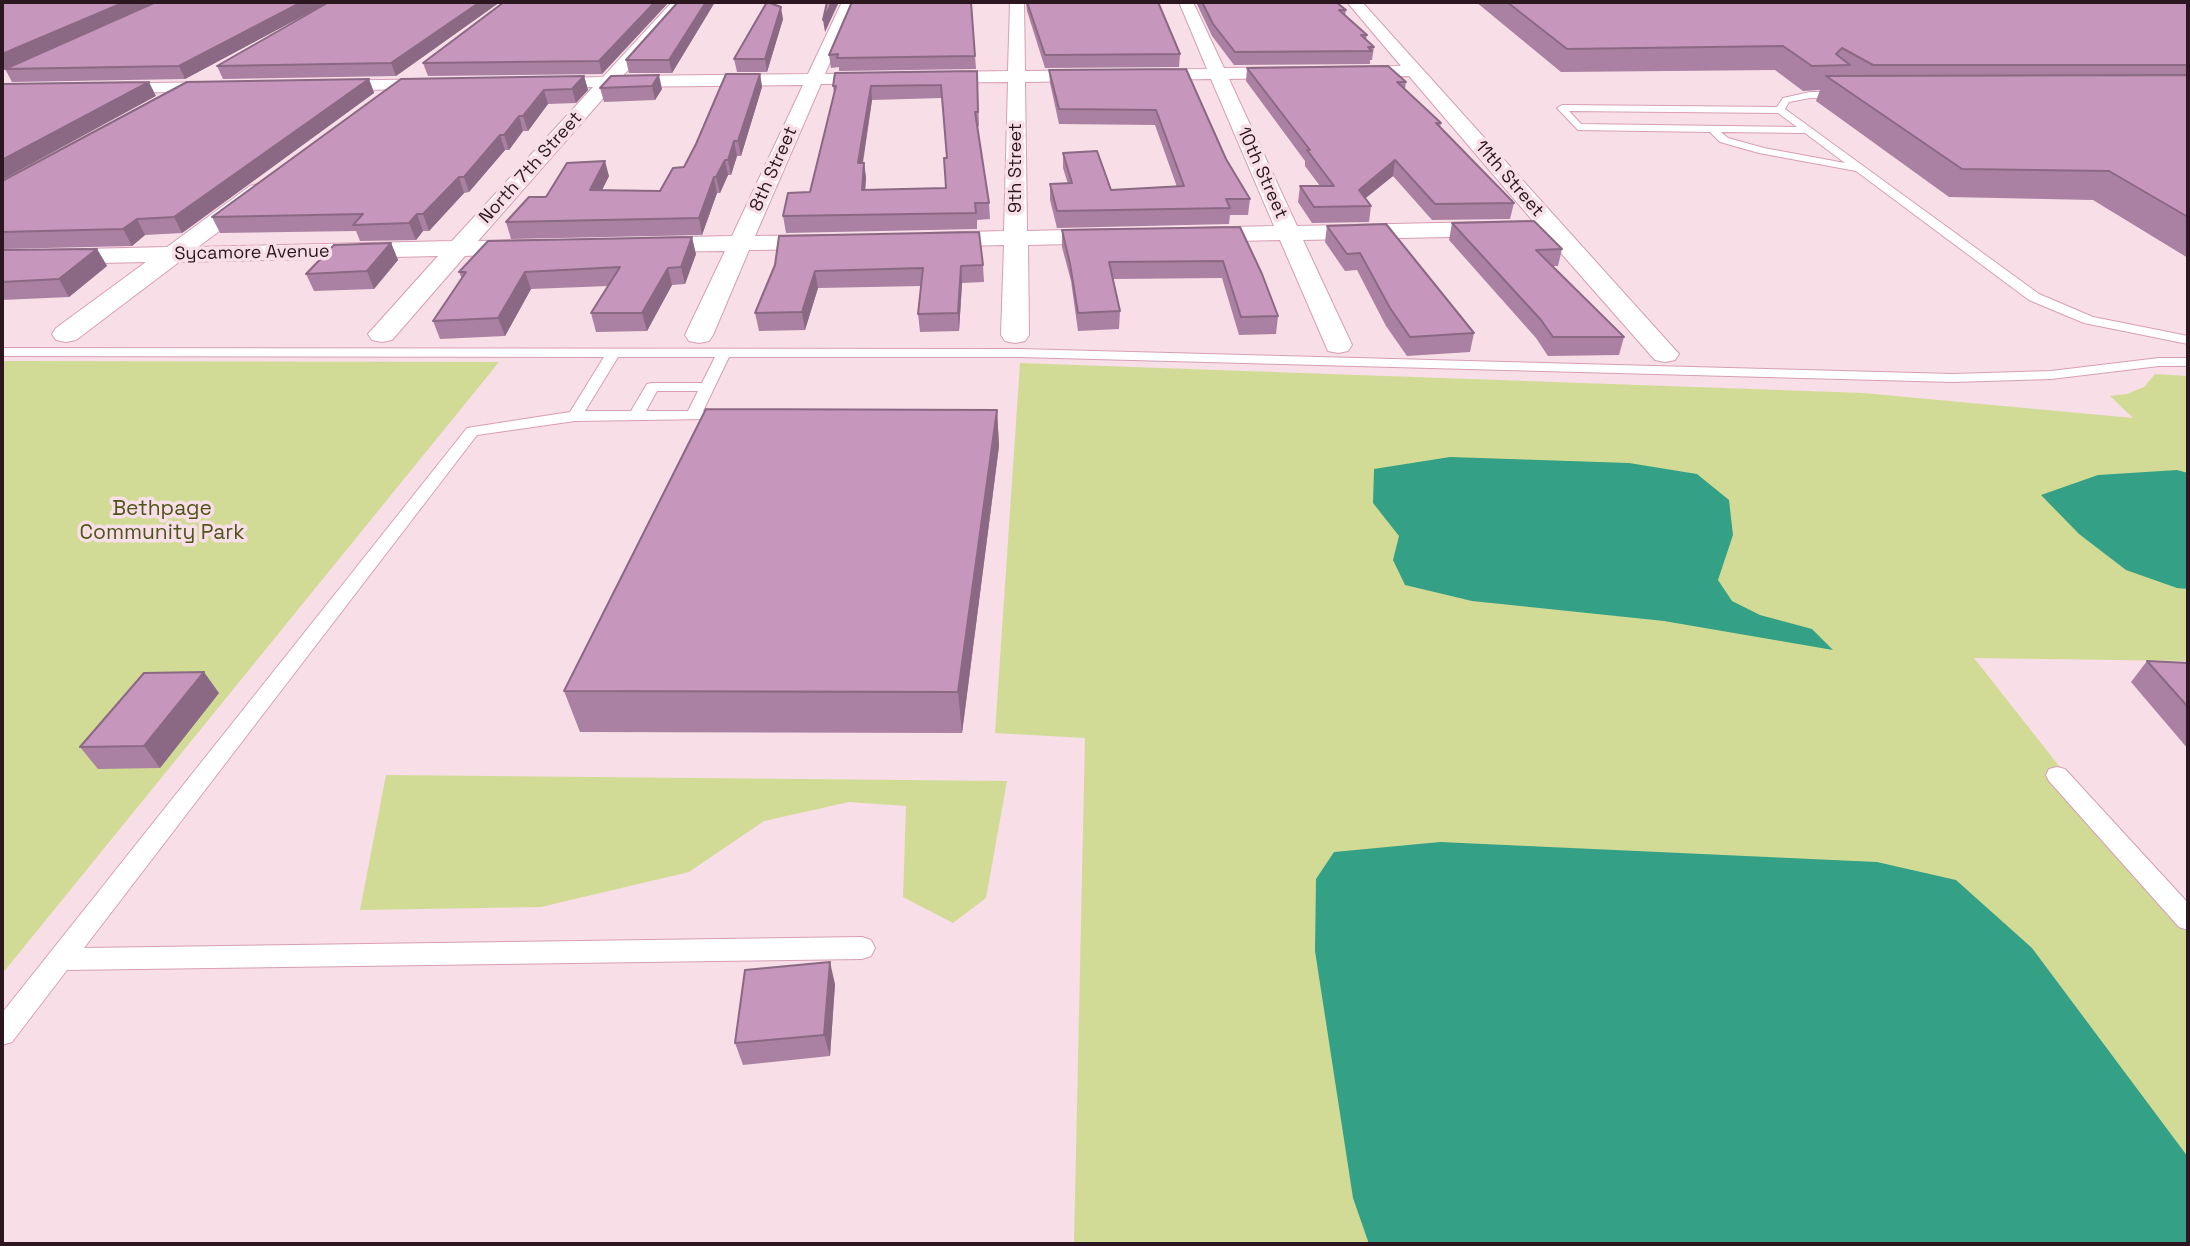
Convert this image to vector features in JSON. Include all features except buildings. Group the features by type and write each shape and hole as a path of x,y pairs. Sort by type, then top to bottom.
{"street":[{"name":"North 7th Street","path":"382,334 680,2"},
{"name":"8th Street","path":"699,335 849,2"},
{"name":"9th Street","path":"1015,335 1017,2"},
{"name":"10th Street","path":"1186,2 1338,345"},
{"name":"11th Street","path":"1354,2 1665,354"},
{"path":"371,107 428,65"},
{"path":"156,107 222,70"},
{"path":"512,83 1414,71"},
{"path":"304,86 457,84"},
{"path":"2,90 249,87"},
{"path":"66,334 272,181"},
{"path":"1160,236 1551,228"},
{"path":"900,241 1133,236"},
{"path":"613,246 859,241"},
{"name":"Sycamore Avenue","path":"2,258 561,247"}],"lane":[{"path":"1780,110 1786,100 1850,92 1842,83"},
{"path":"1807,130 1578,127 1562,108 1780,110 2034,297 2089,320 2188,340"},
{"path":"1713,129 1724,140 1763,151 1860,169"},
{"path":"2,352 1020,353 1953,378 2051,375 2159,362 2188,362"},
{"path":"575,416 614,352"},
{"path":"2,1032 472,431 575,416 699,416 707,387 724,352"},
{"path":"635,417 652,387 707,387"},
{"path":"2057,775 2188,920"},
{"path":"59,959 862,948"}],"green space":[{"name":"Bethpage Community Park","path":"2,361 499,362 2,974"},
{"path":"1020,363 1863,393 2133,418 2110,396 2127,394 2144,387 2155,374 2188,376 2188,661 1974,658 2188,930 2188,1244 1074,1244 1085,738 995,733"},
{"path":"386,775 1007,781 986,898 953,923 903,897 906,806 849,802 764,821 689,872 541,907 360,910"}],"shaded area":[{"path":"1450,457 1629,463 1697,474 1729,500 1733,535 1718,580 1732,601 1760,615 1812,629 1833,650 1664,621 1472,601 1405,585 1393,560 1399,536 1373,503 1374,469"},
{"path":"2177,470 2188,473 2188,589 2177,588 2126,570 2079,534 2041,495 2098,475"},
{"path":"1440,842 1877,862 1956,880 2032,948 2188,1157 2188,1244 1369,1244 1353,1198 1315,951 1316,879 1334,852"}]}
